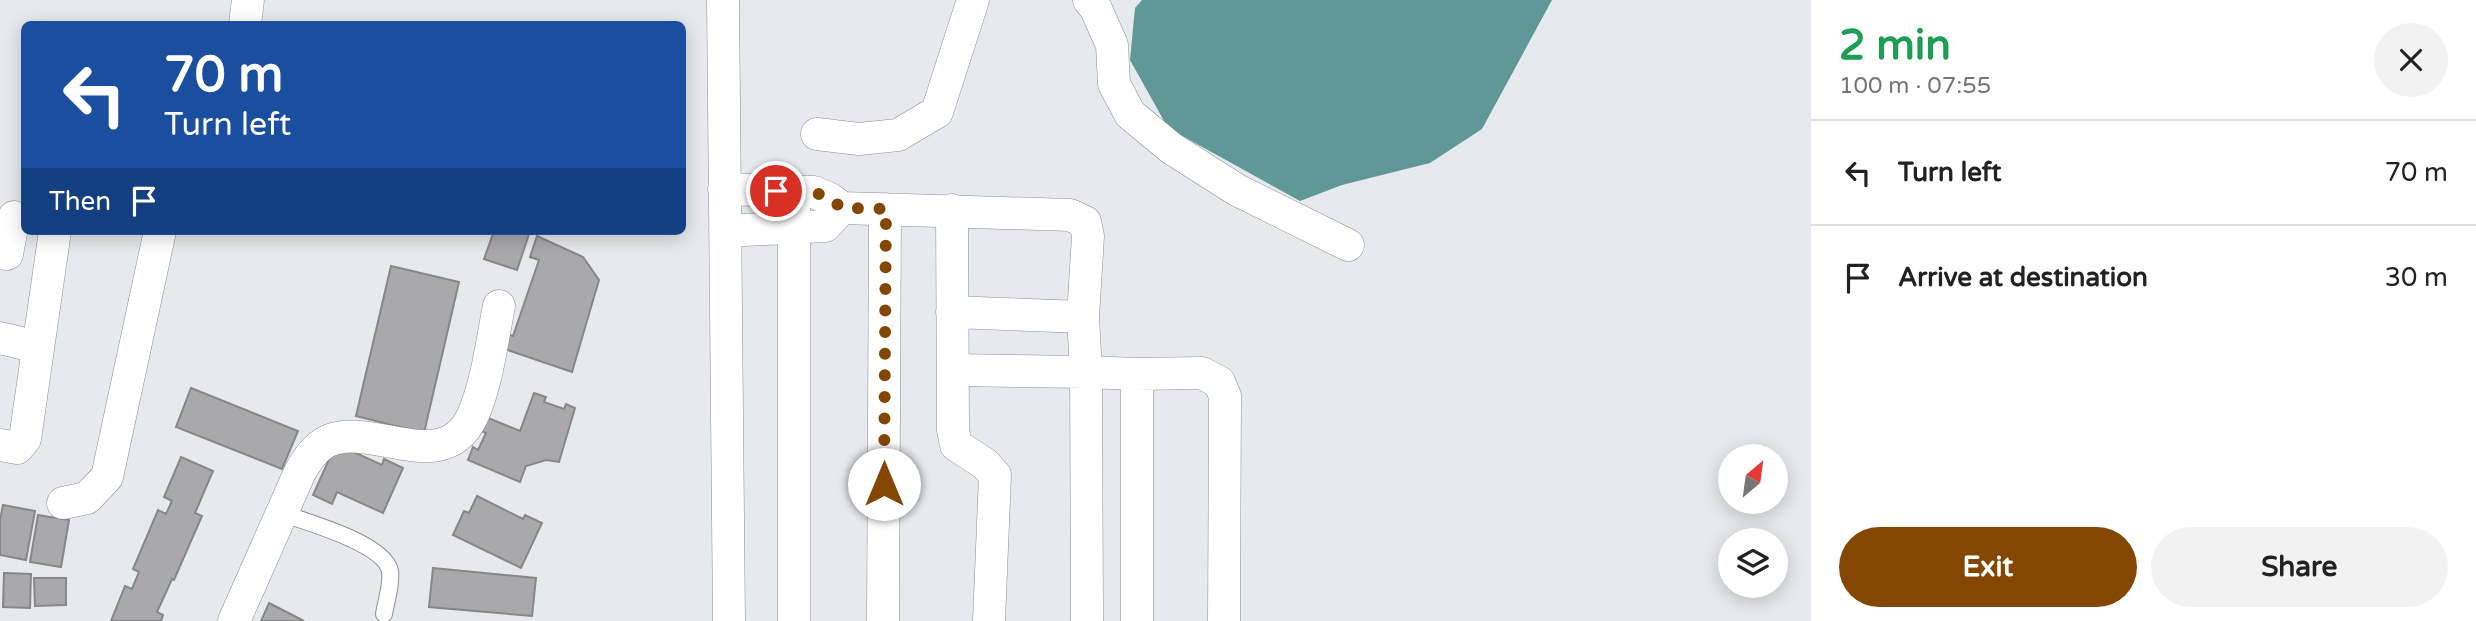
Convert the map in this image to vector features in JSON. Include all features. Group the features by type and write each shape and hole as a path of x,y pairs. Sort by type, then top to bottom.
{"street":[{"path":"245,21 248,0"},
{"path":"723,0 729,621"},
{"path":"817,134 859,139 898,135 937,112 973,0"},
{"path":"1089,0 1096,9 1112,45 1114,83 1130,114 1171,148 1237,190 1348,245"},
{"path":"724,189 814,192 842,208 1070,215 1085,222 1088,236 1083,317 1086,372 1087,621"},
{"path":"794,192 794,621"},
{"path":"725,231 825,226 842,208"},
{"path":"883,621 886,209"},
{"path":"952,210 953,430 956,446 985,464 995,475 989,621"},
{"path":"12,255 13,217"},
{"path":"0,445 17,448 26,439 54,235"},
{"path":"63,503 88,498 107,477 159,235"},
{"path":"234,621 300,472 311,455 329,440 345,437 427,446 446,444 461,434 479,399 499,306"},
{"path":"952,312 1083,317"},
{"path":"0,338 38,347"},
{"path":"953,370 1202,373 1219,382 1225,396 1224,621"},
{"path":"1137,621 1138,374"}],"lane":[{"path":"281,513 364,545 384,559 390,571 384,614"}],"water":[{"path":"1142,0 1552,0 1482,129 1430,163 1342,185 1300,201 1168,128 1130,60 1135,8"}],"building":[{"path":"493,235 529,235 517,270 484,259"},
{"path":"537,236 583,257 599,280 572,372 499,347 504,333 513,336 539,260 530,257"},
{"path":"391,266 459,282 424,433 356,416"},
{"path":"191,388 298,431 282,469 176,427"},
{"path":"534,393 546,397 544,402 564,409 566,404 575,408 559,462 546,460 526,466 520,482 468,460 473,447 478,450 486,433 481,431 486,417 520,431"},
{"path":"336,444 382,465 384,459 403,468 383,513 337,492 332,504 313,495"},
{"path":"181,457 213,471 195,513 202,516 157,612 163,615 161,621 111,621 125,586 132,589 139,572 133,569 158,510 166,514 172,501 164,497"},
{"path":"477,496 523,519 525,515 542,523 521,568 453,535 464,511 469,513"},
{"path":"3,505 35,511 26,560 0,555"},
{"path":"38,515 69,520 61,567 30,562"},
{"path":"433,568 536,578 532,616 429,607"},
{"path":"4,573 31,574 30,608 3,607"},
{"path":"34,578 66,578 66,605 35,606"},
{"path":"269,603 304,621 261,621"}],"route":[{"path":"776,191 814,192 842,208 886,209 884,484"}]}
